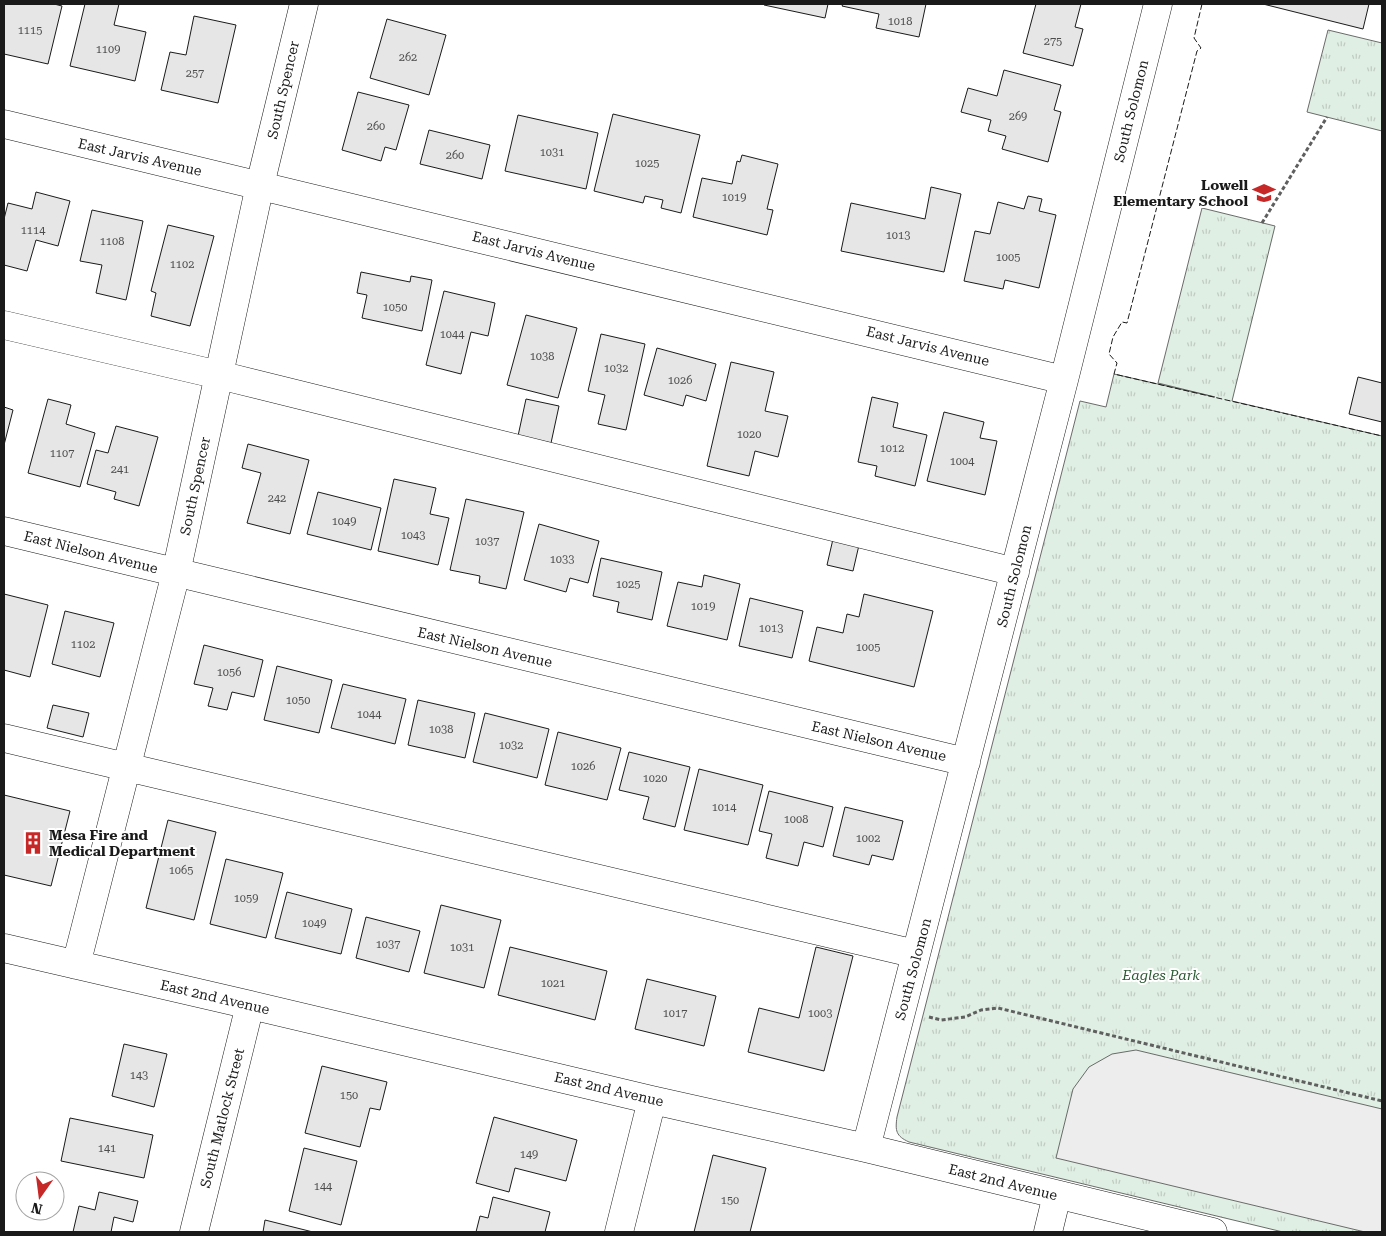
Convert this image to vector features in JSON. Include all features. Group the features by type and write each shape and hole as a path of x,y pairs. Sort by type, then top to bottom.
{"street":[{"name":"South Spencer","path":"76,966 176,573 260,185 304,4"},
{"name":"South Solomon","path":"866,1148 1015,572 1158,4"},
{"name":"East Jarvis Avenue","path":"4,124 1064,380"},
{"path":"4,325 219,375 1015,572"},
{"name":"East Nielson Avenue","path":"4,531 966,762"},
{"path":"4,738 916,954"},
{"name":"East 2nd Avenue","path":"4,948 76,966 250,1004 652,1100 866,1148 1214,1232"},
{"name":"South Matlock Street","path":"194,1232 250,1004"},
{"path":"619,1232 652,1100"},
{"path":"1048,1232 1057,1195"}],"path":[{"path":"1262,223 1327,117"},
{"path":"902,1010 941,1020 965,1017 981,1010 998,1008 1382,1101"}],"green space":[{"path":"1328,30 1382,43 1382,131 1307,112"},
{"name":"Eagles Park","path":"1202,208 1275,226 1232,401 1382,436 1382,1232 1283,1232 909,1142 901,1138 896,1129 897,1117 1080,401 1106,407 1114,374 1215,397 1158,383"}],"shaded area":[{"path":"1136,1050 1382,1109 1382,1232 1365,1232 1056,1158 1073,1089 1089,1067 1112,1054"}],"building":[{"path":"4,4 54,4 62,6 48,64 4,54"},
{"path":"85,4 119,4 114,25 146,32 135,81 70,66"},
{"path":"765,4 828,4 825,18"},
{"path":"843,4 926,4 919,37 876,28 879,14 842,6"},
{"path":"1036,4 1081,4 1075,27 1083,29 1073,66 1023,53"},
{"path":"1263,4 1369,4 1363,29"},
{"path":"194,16 236,25 218,103 161,90 170,52 186,55"},
{"path":"387,19 446,35 429,95 370,78"},
{"path":"1004,70 1061,85 1054,110 1061,112 1048,162 1002,149 1006,136 988,131 991,120 961,112 968,88 997,96"},
{"path":"358,92 409,105 396,150 385,147 381,161 342,150"},
{"path":"613,114 700,135 681,213 661,208 663,200 645,196 643,203 594,191"},
{"path":"518,115 598,133 586,189 505,171"},
{"path":"429,130 490,145 482,179 420,164"},
{"path":"742,155 778,164 767,209 773,210 767,235 693,217 702,178 732,184 737,161 740,162"},
{"path":"931,187 961,194 944,272 841,251 851,203 925,219"},
{"path":"36,192 70,201 58,246 36,240 27,271 4,265 4,219 8,203 32,209"},
{"path":"1028,196 1042,199 1039,211 1056,215 1039,288 1005,280 1003,289 964,281 975,231 990,234 998,202 1024,209"},
{"path":"92,210 143,221 126,300 96,293 102,265 80,261"},
{"path":"168,225 214,236 190,326 151,316 156,293 151,291"},
{"path":"361,272 410,282 411,276 432,280 422,331 362,318 367,295 357,293"},
{"path":"444,291 495,303 488,336 471,332 461,374 426,365"},
{"path":"526,315 577,328 558,398 507,385"},
{"path":"601,334 645,344 626,430 598,424 605,395 588,391"},
{"path":"657,348 716,364 706,401 686,395 683,406 644,395"},
{"path":"731,362 774,372 765,411 788,416 778,457 755,451 749,476 707,466"},
{"path":"1358,377 1382,383 1382,422 1349,414"},
{"path":"872,397 898,403 893,427 927,435 915,486 875,476 877,466 858,462"},
{"path":"48,399 71,405 66,424 95,433 80,487 28,473"},
{"path":"526,399 559,406 551,443 518,436"},
{"path":"4,407 13,410 4,445"},
{"path":"944,412 984,422 980,438 997,441 985,495 927,481"},
{"path":"116,426 158,437 139,506 114,499 116,492 87,484 96,450 108,453"},
{"path":"248,444 309,460 290,534 247,523 261,473 242,468"},
{"path":"394,479 436,488 430,514 449,518 438,565 378,551"},
{"path":"318,492 381,508 371,550 307,534"},
{"path":"466,499 524,512 506,589 479,583 480,576 450,570"},
{"path":"539,524 599,541 588,583 570,578 566,592 524,580"},
{"path":"833,539 859,545 853,571 827,565"},
{"path":"601,558 662,572 652,620 617,612 619,602 593,596"},
{"path":"704,575 740,584 727,640 667,626 678,582 702,587"},
{"path":"4,594 48,605 30,677 4,670"},
{"path":"864,594 933,611 914,687 809,661 817,627 843,633 847,614 859,617"},
{"path":"750,598 803,611 792,658 739,646"},
{"path":"65,611 114,623 100,677 52,664"},
{"path":"204,645 263,660 254,697 232,692 227,710 208,706 213,688 194,684"},
{"path":"277,666 332,680 319,733 264,720"},
{"path":"343,684 406,699 395,744 331,728"},
{"path":"418,700 475,713 465,758 408,745"},
{"path":"53,705 89,713 83,737 47,728"},
{"path":"485,713 549,729 537,778 473,762"},
{"path":"558,732 621,748 607,800 545,785"},
{"path":"629,752 690,767 675,827 643,819 649,797 619,790"},
{"path":"699,769 763,785 748,845 684,830"},
{"path":"769,791 833,807 823,847 804,842 798,866 766,858 772,834 759,831"},
{"name":"Mesa Fire and Medical Department","path":"4,795 70,811 51,886 4,875"},
{"path":"845,807 903,821 893,860 872,855 869,865 833,856"},
{"path":"168,820 216,832 194,920 146,908"},
{"path":"226,859 283,873 266,938 210,924"},
{"path":"287,892 352,909 341,954 275,938"},
{"path":"441,905 501,920 484,988 424,973"},
{"path":"366,917 420,931 409,972 356,958"},
{"path":"510,947 607,971 595,1020 498,995"},
{"path":"816,947 853,956 824,1071 748,1052 759,1008 799,1018"},
{"path":"647,979 716,996 704,1046 635,1029"},
{"path":"124,1044 167,1054 154,1107 112,1096"},
{"path":"322,1066 387,1082 380,1110 370,1108 360,1147 305,1133"},
{"path":"494,1117 577,1140 566,1181 515,1168 509,1192 476,1183"},
{"path":"70,1118 153,1135 144,1178 61,1161"},
{"path":"304,1148 357,1161 341,1225 289,1211"},
{"path":"713,1155 766,1168 750,1232 694,1232"},
{"path":"99,1192 138,1201 133,1222 114,1217 111,1232 73,1232 79,1206 95,1210"},
{"path":"493,1197 550,1212 545,1232 476,1232 480,1216 488,1218"},
{"path":"265,1220 313,1232 263,1232"}],"fence":[{"path":"1202,4 1194,38 1201,48 1197,51 1127,323 1122,322 1113,337 1109,354 1117,363 1114,374 1382,436"}],"place":[{"name":"Lowell Elementary School","path":"1264,193"},
{"name":"Mesa Fire and Medical Department","path":"33,843"}]}
